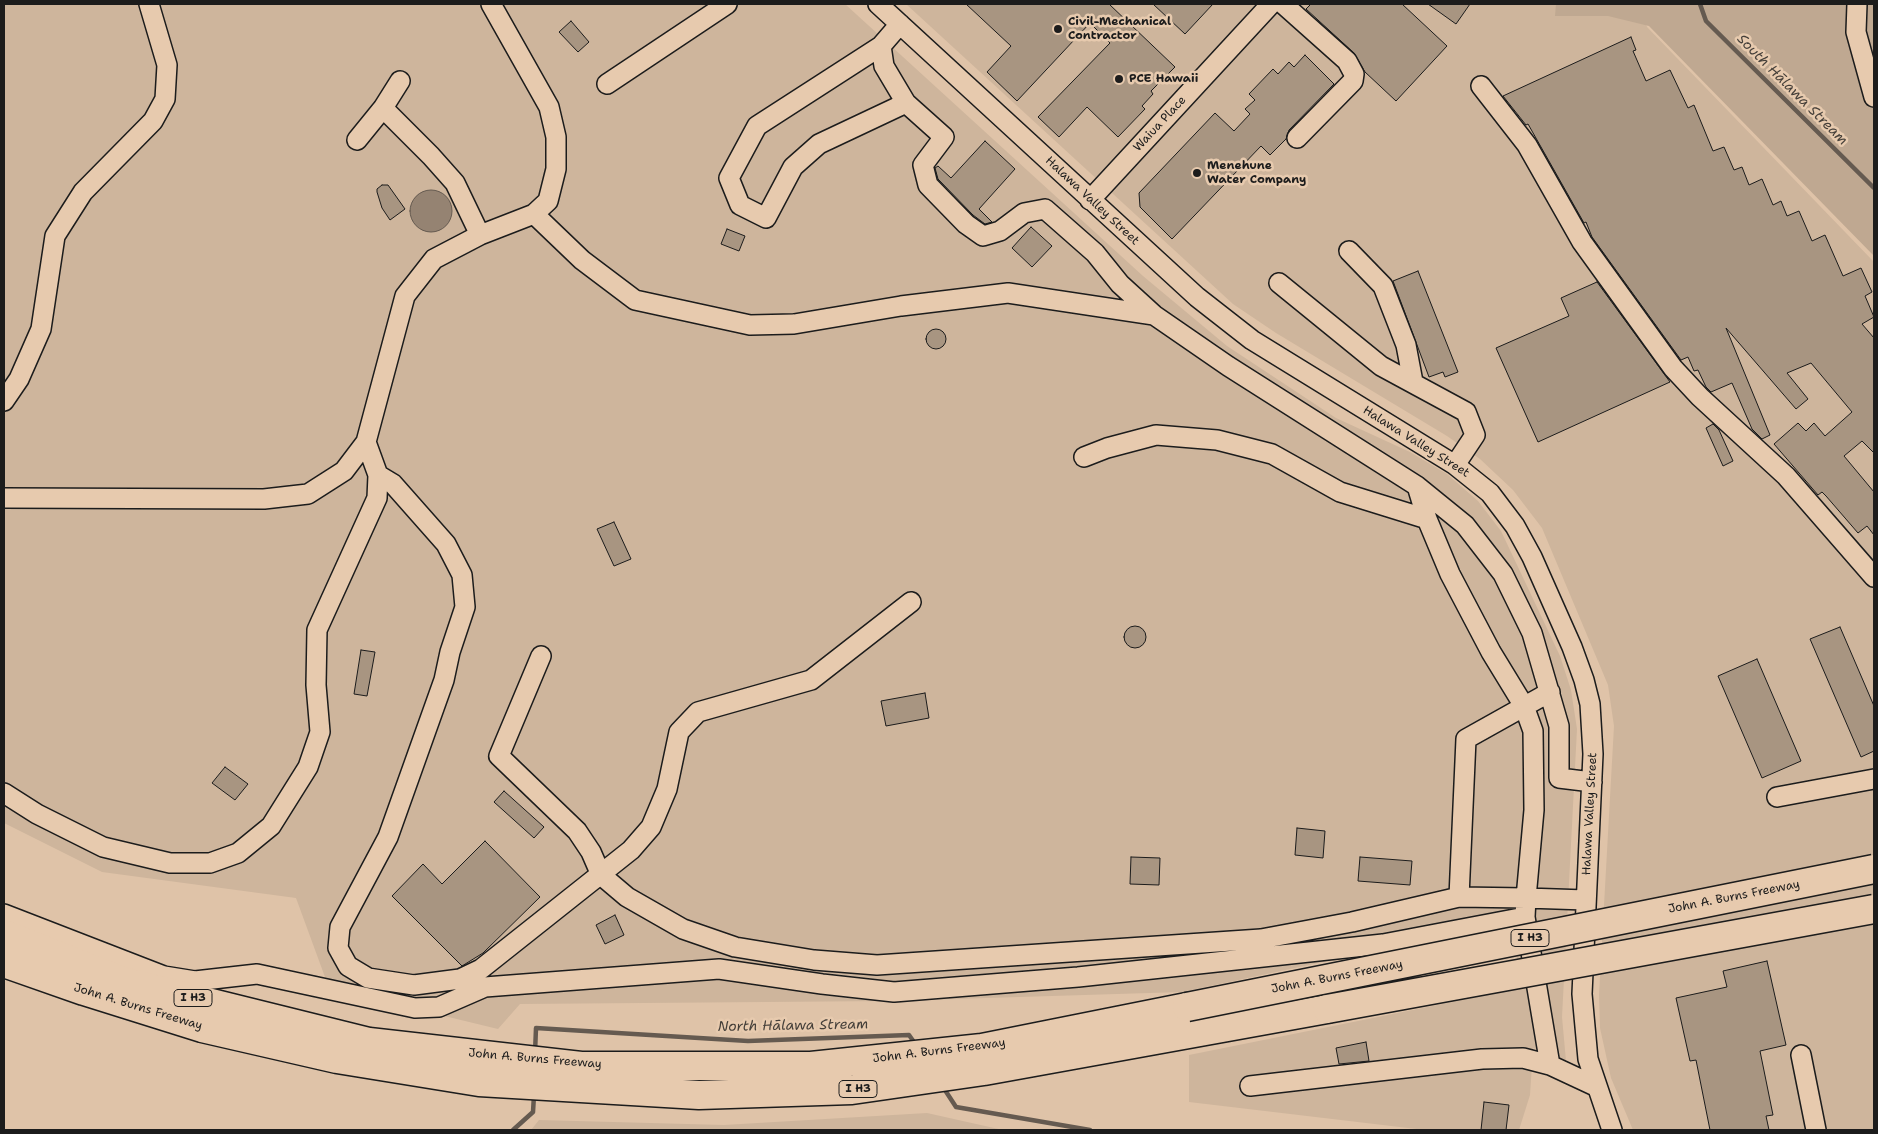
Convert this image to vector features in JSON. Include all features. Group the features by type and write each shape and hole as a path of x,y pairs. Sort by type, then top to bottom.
{"highway":[{"name":"John A. Burns Freeway","path":"4,963 84,991 202,1028 337,1059 386,1055 582,1066 811,1066 982,1048 1874,869"},
{"name":"John A. Burns Freeway","path":"4,934 123,981 369,1042 386,1055 479,1082 699,1096 852,1090 1071,1056 1874,908"}],"street":[{"path":"4,401 20,379 41,329 55,236 83,192 153,122 165,99 167,65 149,4"},
{"path":"4,498 264,499 308,494 344,471 366,442 405,296 434,259 480,235 534,214 548,201 556,169 556,137 549,107 491,4"},
{"path":"607,84 727,4"},
{"name":"Halawa Valley Street","path":"878,4 1190,291 1252,340 1455,465 1490,493 1515,526 1529,550 1572,647 1584,680 1590,704 1593,754 1582,994 1588,1060 1595,1086 1612,1130"},
{"name":"Waiua Place","path":"1090,200 1271,4"},
{"path":"1284,4 1347,61 1354,74 1352,80 1297,138"},
{"path":"1857,4 1856,32 1874,97"},
{"path":"900,24 881,46 757,126 729,178 740,205 766,218 793,167 819,144 906,103"},
{"path":"881,46 884,66 906,103 944,137 923,165 928,185 966,224 983,236 1000,232 1024,213 1045,209 1095,253 1120,284 1154,315 1228,366 1417,486 1465,524 1504,574 1532,633 1559,726 1560,778 1592,782"},
{"path":"357,140 383,108 400,81"},
{"path":"1481,86 1527,146 1582,242 1673,368 1700,397 1786,476 1874,577"},
{"path":"383,108 455,183 480,235"},
{"path":"534,214 582,260 635,300 750,325 794,324 901,306 1008,292 1154,315"},
{"path":"1349,251 1383,286 1406,345 1413,382"},
{"path":"1279,283 1381,366 1466,412 1475,434 1455,465"},
{"path":"1084,457 1107,448 1156,435 1217,440 1272,454 1340,492 1427,519"},
{"path":"4,793 37,814 103,847 170,863 210,863 238,853 271,826 308,767 320,732 316,685 318,630 377,498 378,475 366,442"},
{"path":"378,475 393,484 446,544 462,575 465,607 450,652 444,680 388,837 340,928 338,948 348,966 368,978 414,985 460,979 481,968 601,875 631,850 651,827 667,789 679,732 698,712 811,680 911,602"},
{"path":"1417,486 1427,519 1450,574 1491,652 1524,706 1533,731 1534,810 1525,908 1550,1065"},
{"path":"541,656 499,756 577,832 591,852 601,875 627,897 683,929 735,947 814,960 877,965 1261,939 1352,922 1459,897 1525,908"},
{"path":"1459,897 1466,739 1550,692"},
{"path":"1777,797 1874,778"},
{"path":"4,914 164,976 195,981 257,974 415,1008 438,1007 485,987 719,969 894,992 1078,977 1383,944 1525,908 1586,900"},
{"path":"1801,1055 1816,1130"},
{"path":"1250,1086 1482,1059 1523,1058 1550,1065 1595,1086"}],"shaded area":[{"path":"4,4 845,4 1143,276 1227,346 1336,418 1410,452 1447,474 1478,501 1501,531 1560,656 1571,690 1577,729 1562,1017 1566,1061 1533,1048 1530,1095 1519,1130 1425,1130 1189,1102 1189,1055 1522,988 1511,922 1182,992 889,1001 520,1004 498,1029 329,988 296,898 102,872 4,823"},
{"path":"906,4 1640,4 1647,27 1874,262 1874,1130 1633,1130 1611,1078 1600,1028 1599,995 1614,726 1608,685 1542,528 1513,490 1480,459 1447,436 1276,333 1233,304"},
{"path":"1556,4 1874,4 1874,256 1649,26 1608,16 1555,16"},
{"path":"435,190 443,193 449,199 452,211 449,223 443,229 427,232 419,229 413,223 410,207 413,199 419,193"},
{"path":"927,1113 1003,1130 531,1130 539,1120 724,1125"}],"building":[{"path":"966,4 1109,4 1175,67 1151,91 1153,94 1142,106 1145,109 1118,137 1087,107 1059,137 1038,117 1110,43 1090,23 1017,101 987,72 1011,46"},
{"path":"1153,4 1213,4 1185,34"},
{"path":"1311,4 1402,4 1447,46 1396,101 1365,72 1354,53 1306,9"},
{"path":"1428,4 1470,4 1456,24"},
{"path":"571,21 589,42 578,52 559,32"},
{"path":"1631,37 1636,50 1633,51 1646,81 1670,70 1688,108 1694,105 1713,151 1724,147 1734,170 1742,167 1749,185 1762,179 1773,205 1781,201 1787,216 1799,211 1812,241 1825,235 1843,276 1861,268 1872,292 1865,296 1874,317 1862,324 1874,338 1874,453 1862,441 1844,456 1874,492 1874,535 1867,526 1858,533 1822,492 1818,495 1774,444 1798,423 1806,431 1814,423 1825,436 1852,412 1811,363 1787,373 1808,399 1796,409 1726,328 1770,435 1762,439 1752,429 1732,383 1711,392 1706,387 1698,370 1694,371 1688,357 1681,360 1592,237 1586,222 1584,223 1528,124 1526,125 1503,96"},
{"path":"1305,55 1334,84 1289,130 1286,139 1270,155 1261,146 1172,239 1140,207 1139,193 1215,113 1234,131 1250,114 1245,109 1255,100 1249,94 1273,69 1278,74 1289,62 1294,67"},
{"path":"985,141 1015,169 979,209 992,222 985,224 973,215 938,179 935,168 938,166 951,178"},
{"path":"382,185 388,185 405,209 390,220 382,208 377,192 377,189"},
{"path":"1031,227 1052,246 1032,267 1012,248"},
{"path":"727,229 745,236 739,251 721,244"},
{"path":"1418,271 1458,372 1445,377 1443,372 1429,377 1393,281"},
{"path":"1597,282 1670,382 1538,442 1496,348 1569,316 1561,298"},
{"path":"932,329 940,329 946,335 946,343 940,349 932,349 926,343 926,335"},
{"path":"1713,424 1719,430 1733,461 1723,466 1706,428"},
{"path":"614,522 631,559 614,566 597,529"},
{"path":"1135,626 1143,629 1146,637 1143,645 1135,648 1127,645 1124,637 1127,629"},
{"path":"1840,627 1874,706 1874,751 1861,757 1810,639"},
{"path":"361,650 375,652 367,696 354,694"},
{"path":"1757,659 1801,761 1762,778 1718,676"},
{"path":"925,693 929,718 886,726 881,701"},
{"path":"225,767 248,784 235,800 212,783"},
{"path":"504,791 544,827 534,838 494,802"},
{"path":"1297,828 1325,831 1323,858 1295,855"},
{"path":"485,841 540,897 483,953 462,966 392,896 423,864 442,884"},
{"path":"1131,857 1160,858 1159,885 1130,884"},
{"path":"1360,857 1412,861 1410,885 1358,881"},
{"path":"615,915 624,935 605,944 596,925"},
{"path":"1767,961 1786,1045 1760,1051 1773,1115 1766,1116 1769,1130 1710,1130 1696,1060 1690,1061 1676,998 1727,987 1723,971"},
{"path":"1366,1042 1369,1061 1339,1064 1336,1048"},
{"path":"1484,1102 1509,1105 1506,1130 1481,1130"}],"waterway":[{"name":"South Hālawa Stream","path":"1700,4 1706,21 1874,188"},
{"name":"North Hālawa Stream","path":"535,1053 536,1028 748,1041 909,1035 916,1045"},
{"name":"North Hālawa Stream","path":"943,1087 956,1107 1090,1130"},
{"name":"North Hālawa Stream","path":"513,1130 533,1112 534,1095"}],"place":[{"name":"Civil-Mechanical Contractor","path":"1058,29"},
{"name":"PCE Hawaii","path":"1119,79"},
{"name":"Menehune Water Company","path":"1197,173"}]}
